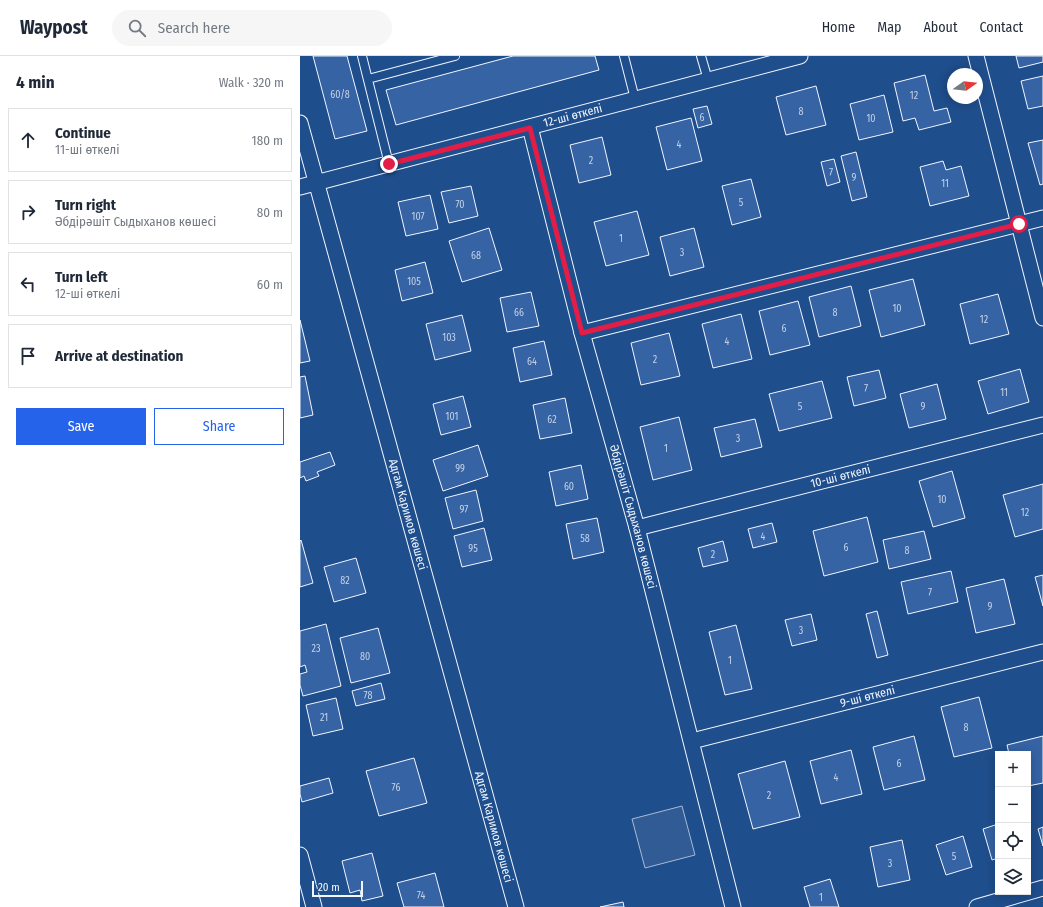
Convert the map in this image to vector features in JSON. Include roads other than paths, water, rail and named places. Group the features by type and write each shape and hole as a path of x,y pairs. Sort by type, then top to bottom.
{"street":[{"name":"12-ші өткелі","path":"300,186 530,128 800,56"},
{"path":"976,56 1043,318"},
{"name":"Адгам Каримов көшесі","path":"300,123 516,907"},
{"name":"Әбдірәшіт Сыдыханов көшесі","path":"530,128 582,333 637,528 733,907"},
{"path":"582,333 1043,218"},
{"name":"10-ші өткелі","path":"637,528 1043,425"},
{"name":"9-ші өткелі","path":"692,741 1043,652"},
{"path":"300,855 314,907"},
{"path":"977,907 1043,888"}],"lane":[{"path":"362,56 389,164"},
{"path":"368,79 455,56"},
{"path":"624,56 635,100"},
{"path":"701,56 708,80"}]}
